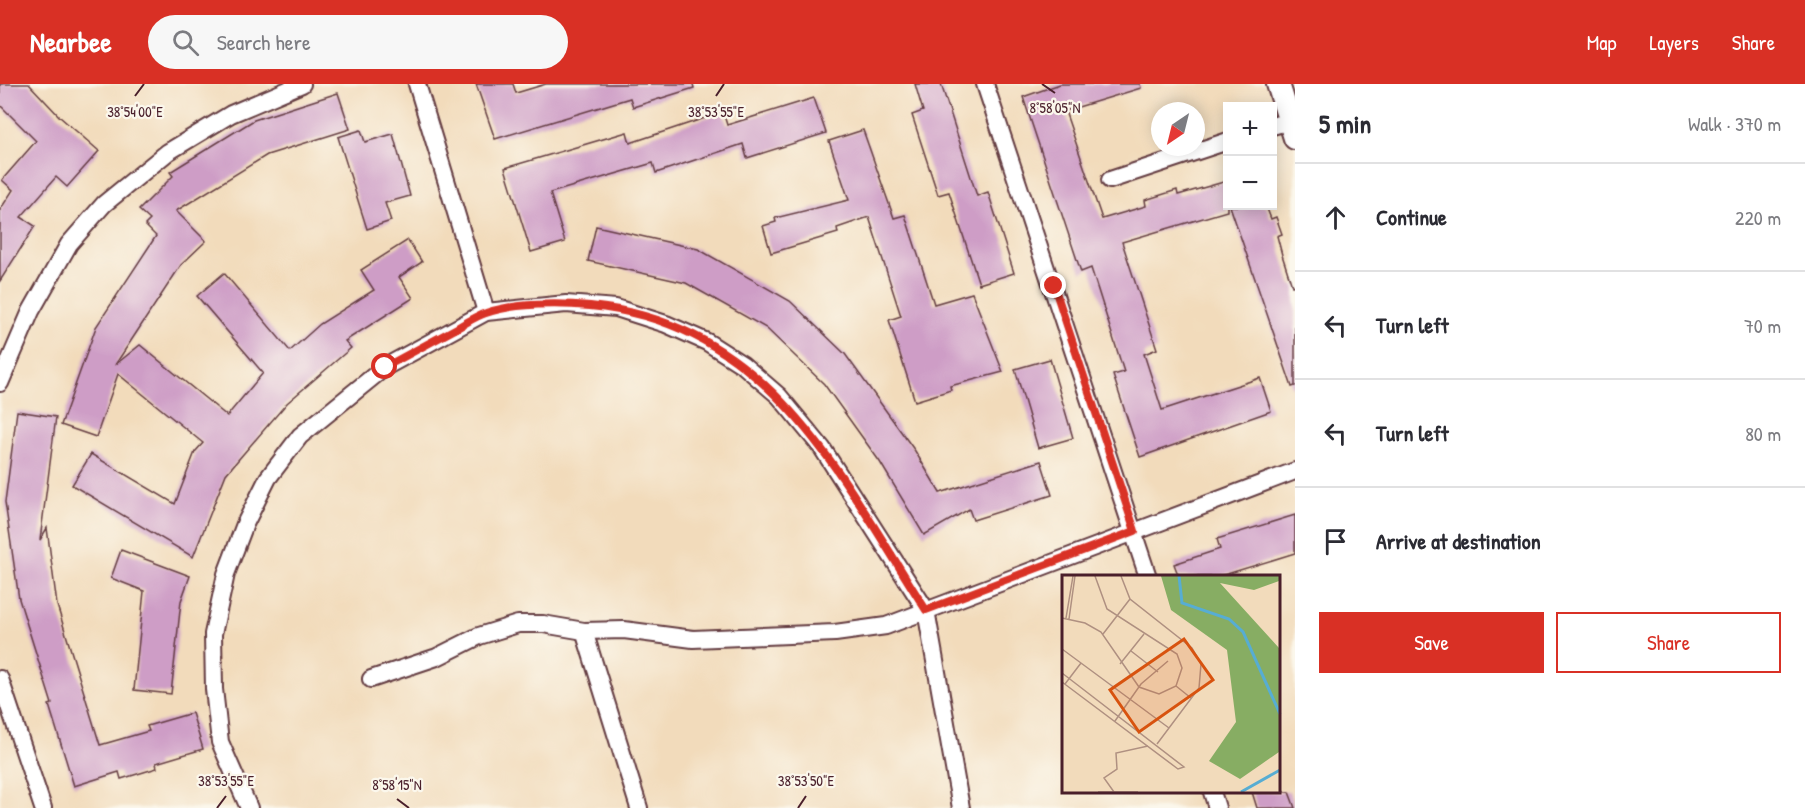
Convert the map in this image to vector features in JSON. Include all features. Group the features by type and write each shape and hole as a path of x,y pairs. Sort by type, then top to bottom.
{"street":[{"path":"0,383 31,311 69,244 104,204 168,152 231,114 302,84"},
{"path":"417,84 486,312"},
{"path":"985,84 1135,531 1147,575"},
{"path":"1278,84 1286,128"},
{"path":"1110,180 1223,142"},
{"path":"249,808 220,742 214,689 213,634 226,574 245,524 268,478 309,429 385,367 486,312 566,304 616,308 666,324 707,342 743,365 779,396 822,448 926,610 961,808"},
{"path":"371,678 437,657 479,636 518,624 543,624 584,631 624,630 693,639 835,633 886,626 1295,471"},
{"path":"584,631 639,808"},
{"path":"0,679 43,808"},
{"path":"1212,793 1217,808"}],"building":[{"path":"0,84 29,84 60,117 99,151 67,187 56,177 21,217 35,226 0,281 0,210 13,190 2,180 36,141 0,105"},
{"path":"476,84 513,84 516,93 546,84 693,84 694,88 633,107 630,98 495,139"},
{"path":"915,84 941,84 977,196 988,192 1014,273 979,284 949,192 938,195 912,115 923,111"},
{"path":"1060,84 1140,84 1141,88 1065,111 1102,219 1146,206 1145,200 1177,190 1178,195 1223,182 1223,210 1227,211 1122,242 1157,349 1144,354 1162,410 1260,378 1271,411 1140,457 1113,375 1124,372 1091,268 1081,272 1023,97"},
{"path":"338,93 350,129 267,155 176,211 206,241 181,265 115,365 140,345 227,416 263,373 197,296 224,273 290,351 320,324 374,290 361,270 408,240 422,262 399,277 413,298 345,341 351,348 287,403 226,474 193,557 72,485 91,454 175,504 195,452 203,443 118,374 96,437 61,425 96,327 156,236 145,225 150,220 139,210 173,176 170,172 254,120"},
{"path":"814,98 826,133 747,158 743,144 656,173 653,163 550,193 565,242 531,252 505,168 627,132 630,143 723,112 727,125"},
{"path":"361,130 365,142 393,134 410,196 385,203 391,221 367,229 338,137"},
{"path":"863,130 894,218 905,215 934,304 972,293 1003,372 950,386 951,390 915,401 889,320 901,316 869,217 837,228 838,233 771,253 763,226 776,222 775,218 849,200 829,141"},
{"path":"1231,210 1268,210 1271,219 1276,217 1282,234 1277,236 1292,286 1295,285 1295,386 1292,387"},
{"path":"596,226 698,249 790,301 845,354 915,451 940,493 1041,461 1052,495 973,520 969,509 924,535 880,462 824,384 766,328 686,283 588,261"},
{"path":"1050,359 1073,438 1038,448 1015,369"},
{"path":"17,411 56,417 40,540 47,528 57,605 100,745 149,731 147,726 192,713 203,749 156,763 157,768 121,779 119,772 74,786 49,705 52,704 19,599 5,502"},
{"path":"1295,515 1295,553 1224,575 1178,575 1174,564 1220,549 1217,539"},
{"path":"121,550 190,576 181,601 171,694 134,690 144,591 111,578"},
{"path":"1289,792 1295,808 1257,808 1252,793"}],"route":[{"path":"385,367 486,312 523,307 566,304 616,308 666,324 707,342 743,365 779,396 822,448 926,610 1135,531 1054,286"}]}
